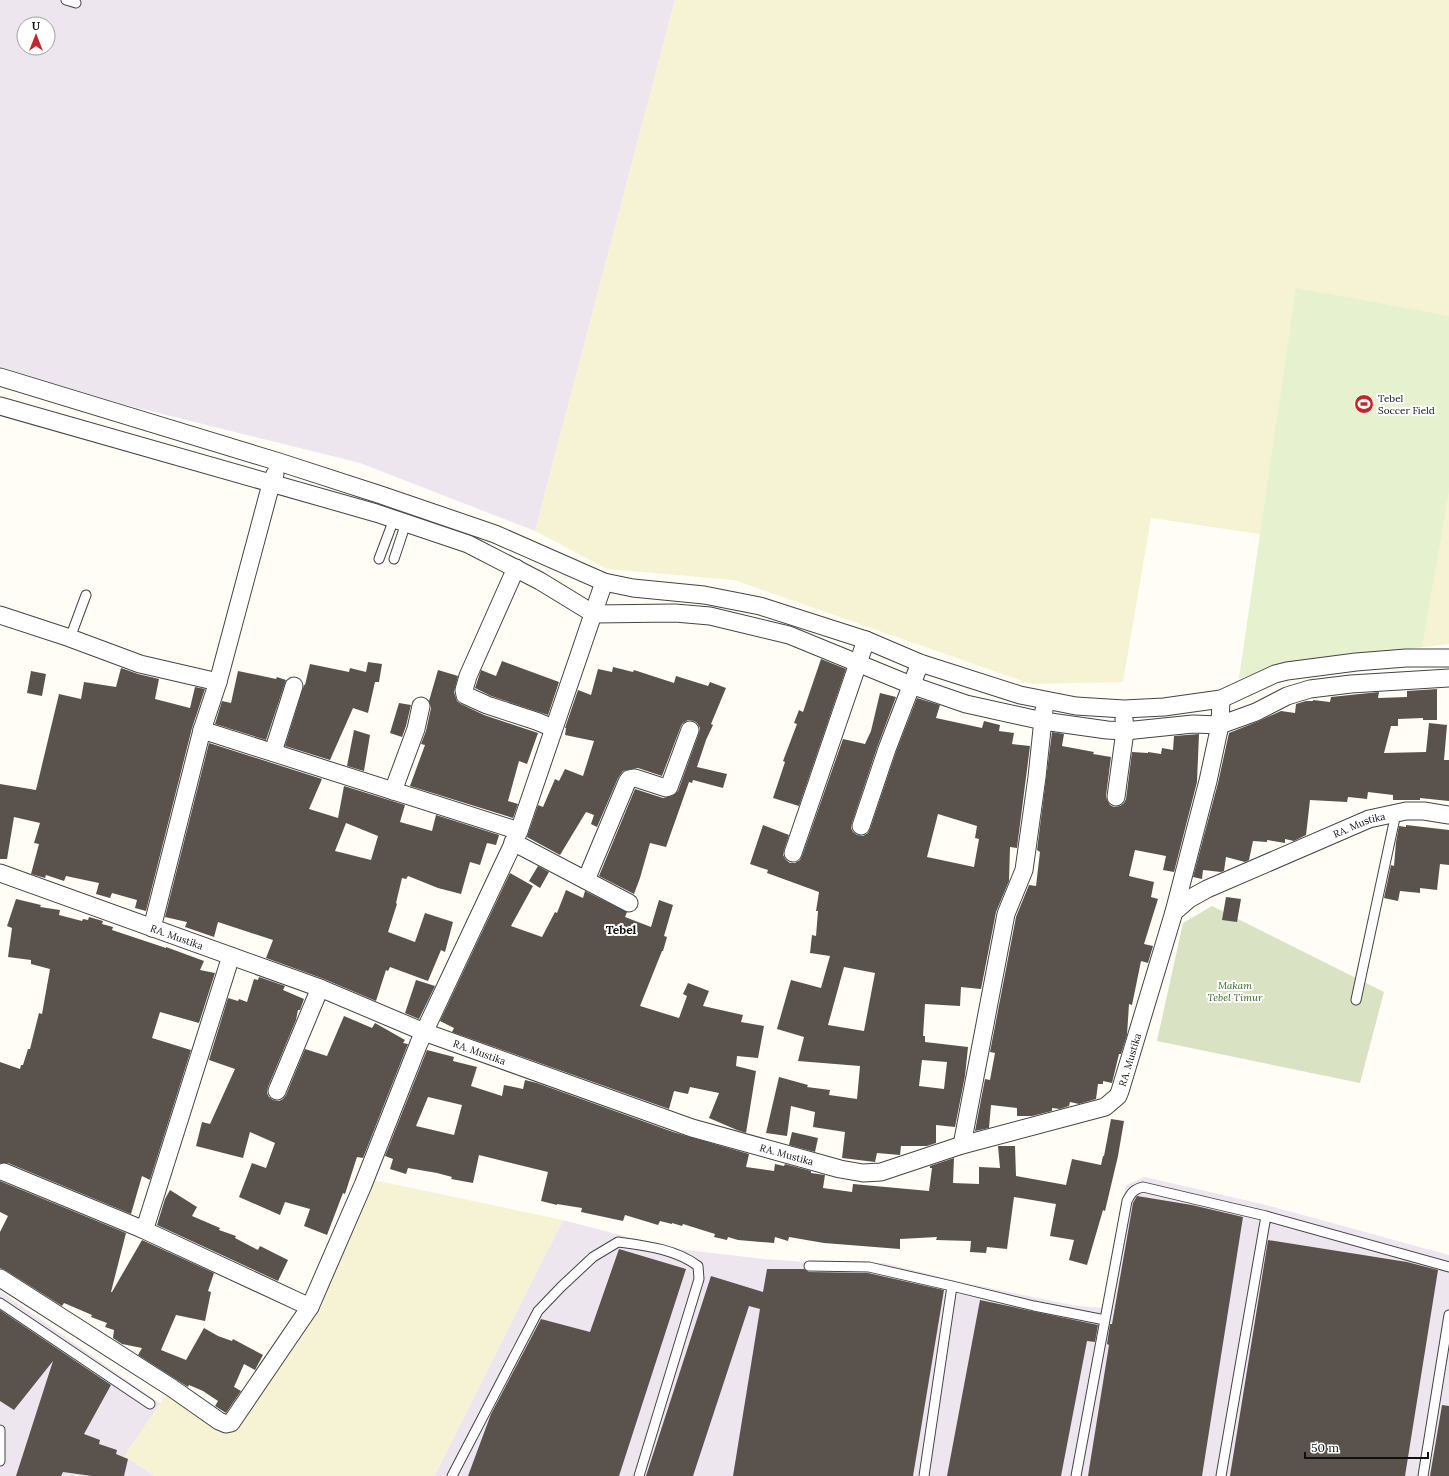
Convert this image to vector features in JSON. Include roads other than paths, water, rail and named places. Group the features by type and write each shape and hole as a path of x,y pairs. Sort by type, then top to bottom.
{"street":[{"path":"0,377 276,472 400,521 468,544 595,611 675,613 710,616 863,651 916,674 1020,695 1044,711"},
{"path":"0,406 276,472 381,495 494,534 602,586 704,595 760,606 916,674 966,704 1044,711 1076,706 1125,720 1193,724 1220,713 1275,674 1287,671 1449,678"},
{"path":"152,928 202,730 218,682 276,472"},
{"path":"516,568 468,676 464,692 466,695 487,706 536,721 553,728"},
{"path":"0,1278 172,1388 219,1421 226,1424 231,1423 310,1307 363,1185 424,1032 516,837 595,611 602,586"},
{"path":"0,615 70,638 140,664 218,682"},
{"path":"794,853 863,651"},
{"path":"1125,720 1164,707 1220,713 1256,712 1299,692 1310,689 1351,684 1357,673 1416,657 1449,658"},
{"path":"860,826 887,749 916,674"},
{"path":"273,752 294,686"},
{"path":"393,790 416,729 421,706"},
{"path":"962,1145 1006,914 1024,870 1037,777 1044,711"},
{"path":"1174,912 1208,781 1220,713"},
{"path":"1116,797 1125,720"},
{"path":"202,730 393,790 516,837 586,880 628,903"},
{"path":"586,880 629,779 635,778 666,788 669,787 690,730"},
{"name":"RA. Mustika","path":"0,873 320,988 424,1032 692,1128 840,1169 863,1173 881,1172 962,1145 1105,1107 1118,1096 1120,1091 1174,912 1189,899 1207,889 1369,819 1396,813 1424,811 1449,815"},
{"path":"142,1229 146,1225 231,956"},
{"path":"277,1091 320,988"},
{"path":"4,1172 142,1229 310,1307"}],"lane":[{"path":"66,0 76,3"},
{"path":"380,559 400,521"},
{"path":"394,559 400,521"},
{"path":"70,638 86,595"},
{"path":"1356,1000 1396,813"},
{"path":"1076,1476 1127,1202 1134,1190 1143,1187 1266,1216 1449,1267"},
{"path":"1221,1476 1266,1216"},
{"path":"452,1476 538,1311 593,1257 618,1242 666,1250 688,1259 698,1266 699,1280 639,1476"},
{"path":"810,1266 869,1267 1034,1306 1105,1320"},
{"path":"924,1476 952,1286"},
{"path":"0,1303 150,1404"},
{"path":"1423,1476 1449,1315"},
{"path":"0,1430 0,1461"}],"place":[{"name":"Tebel Soccer Field","path":"1364,404"}],"district":[{"name":"Tebel","path":"621,929"}],"park label":[{"name":"Makam Tebel Timur","path":"1235,990"}]}
